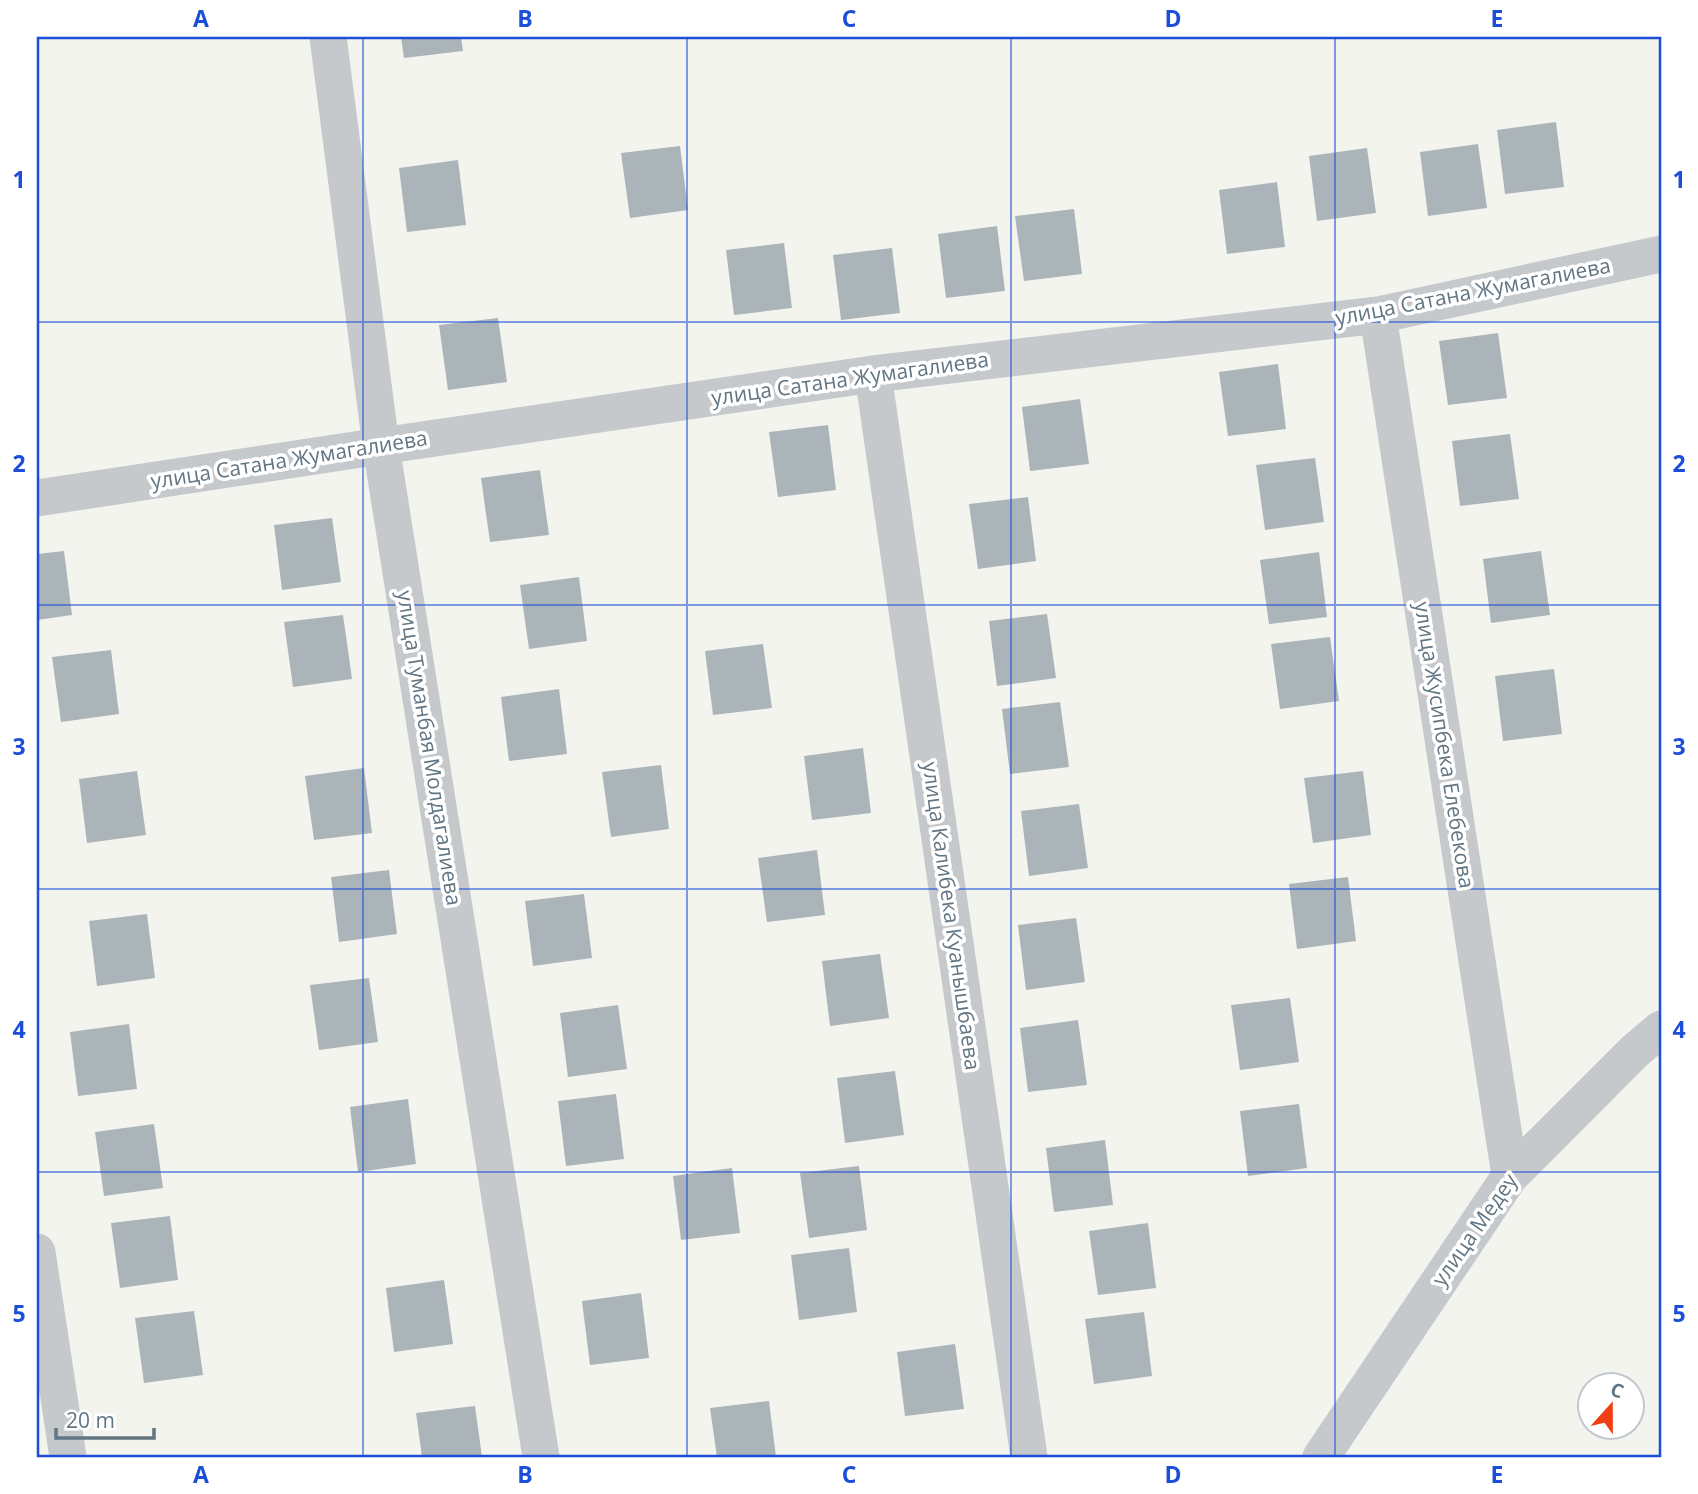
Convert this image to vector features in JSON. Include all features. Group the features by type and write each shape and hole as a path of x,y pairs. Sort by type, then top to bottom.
{"street":[{"name":"улица Туманбая Молдагалиева","path":"328,37 381,446 541,1457"},
{"name":"улица Сатана Жумагалиева","path":"37,498 873,374 1378,315 1661,254"},
{"name":"улица Жусипбека Елебекова","path":"1378,315 1510,1176"},
{"name":"улица Калибека Куанышбаева","path":"873,374 1029,1457"},
{"name":"улица Медеу","path":"1321,1457 1510,1176 1635,1051 1661,1030"},
{"path":"37,1252 68,1457"}],"building":[{"path":"401,37 461,37 463,51 404,58"},
{"path":"1556,122 1564,187 1505,194 1497,130"},
{"path":"1478,144 1487,208 1428,216 1420,152"},
{"path":"680,146 688,210 630,218 621,153"},
{"path":"1367,148 1376,213 1317,221 1309,156"},
{"path":"458,160 466,225 407,232 399,168"},
{"path":"1277,182 1285,247 1227,254 1219,190"},
{"path":"1074,209 1082,274 1024,281 1015,216"},
{"path":"997,226 1005,291 946,298 938,234"},
{"path":"784,243 792,308 734,315 726,250"},
{"path":"892,248 900,313 841,320 833,255"},
{"path":"498,318 507,382 448,390 439,325"},
{"path":"1498,333 1507,398 1448,405 1439,341"},
{"path":"1278,364 1286,429 1228,436 1219,372"},
{"path":"1080,399 1089,464 1030,471 1022,407"},
{"path":"828,425 836,490 778,497 769,432"},
{"path":"1510,434 1519,499 1460,506 1452,441"},
{"path":"1315,458 1324,522 1265,530 1256,465"},
{"path":"540,470 549,535 490,542 481,478"},
{"path":"1028,497 1036,561 978,569 969,504"},
{"path":"332,518 341,582 282,590 274,525"},
{"path":"64,551 72,615 37,620 37,554"},
{"path":"1541,551 1550,615 1491,623 1483,559"},
{"path":"1319,552 1327,617 1269,624 1260,560"},
{"path":"579,577 587,641 529,649 520,585"},
{"path":"1047,614 1056,678 997,686 989,621"},
{"path":"343,615 352,679 293,687 284,622"},
{"path":"1330,637 1339,701 1280,709 1271,644"},
{"path":"763,644 772,708 713,715 705,651"},
{"path":"111,650 119,714 61,722 52,657"},
{"path":"1554,669 1562,734 1503,741 1495,676"},
{"path":"559,689 567,754 509,761 501,697"},
{"path":"1060,702 1069,767 1010,774 1002,709"},
{"path":"863,748 871,813 812,820 804,756"},
{"path":"661,765 669,829 611,837 602,772"},
{"path":"364,768 372,833 314,840 305,776"},
{"path":"137,771 146,835 87,843 79,779"},
{"path":"1363,771 1371,835 1313,843 1304,778"},
{"path":"1079,804 1088,868 1029,876 1021,811"},
{"path":"817,850 825,915 767,922 758,858"},
{"path":"389,870 397,934 339,942 331,877"},
{"path":"1348,877 1356,941 1297,949 1289,884"},
{"path":"584,894 592,958 533,966 525,901"},
{"path":"147,914 155,978 97,986 89,921"},
{"path":"1076,918 1085,982 1026,990 1018,925"},
{"path":"880,954 889,1018 830,1026 822,961"},
{"path":"369,978 378,1042 319,1050 310,985"},
{"path":"1290,998 1299,1062 1240,1070 1231,1005"},
{"path":"618,1005 627,1069 568,1077 560,1013"},
{"path":"1078,1020 1087,1085 1028,1092 1020,1028"},
{"path":"129,1024 137,1089 78,1096 70,1032"},
{"path":"895,1071 904,1135 845,1143 837,1078"},
{"path":"616,1094 624,1159 566,1166 558,1101"},
{"path":"408,1099 416,1164 358,1172 350,1107"},
{"path":"1299,1104 1307,1168 1248,1176 1240,1111"},
{"path":"154,1124 163,1188 104,1196 95,1132"},
{"path":"1105,1140 1113,1205 1054,1212 1046,1148"},
{"path":"859,1166 867,1230 809,1238 800,1173"},
{"path":"732,1168 740,1233 681,1240 673,1176"},
{"path":"170,1216 178,1280 120,1288 111,1223"},
{"path":"1148,1223 1156,1288 1098,1295 1089,1231"},
{"path":"849,1248 857,1312 799,1320 791,1255"},
{"path":"444,1280 453,1344 394,1352 386,1288"},
{"path":"641,1293 649,1358 590,1365 582,1301"},
{"path":"194,1311 203,1375 144,1383 135,1318"},
{"path":"1144,1312 1152,1376 1094,1384 1085,1319"},
{"path":"955,1344 964,1409 905,1416 897,1352"},
{"path":"769,1401 776,1457 717,1457 710,1408"},
{"path":"475,1406 482,1457 422,1457 416,1413"}]}
